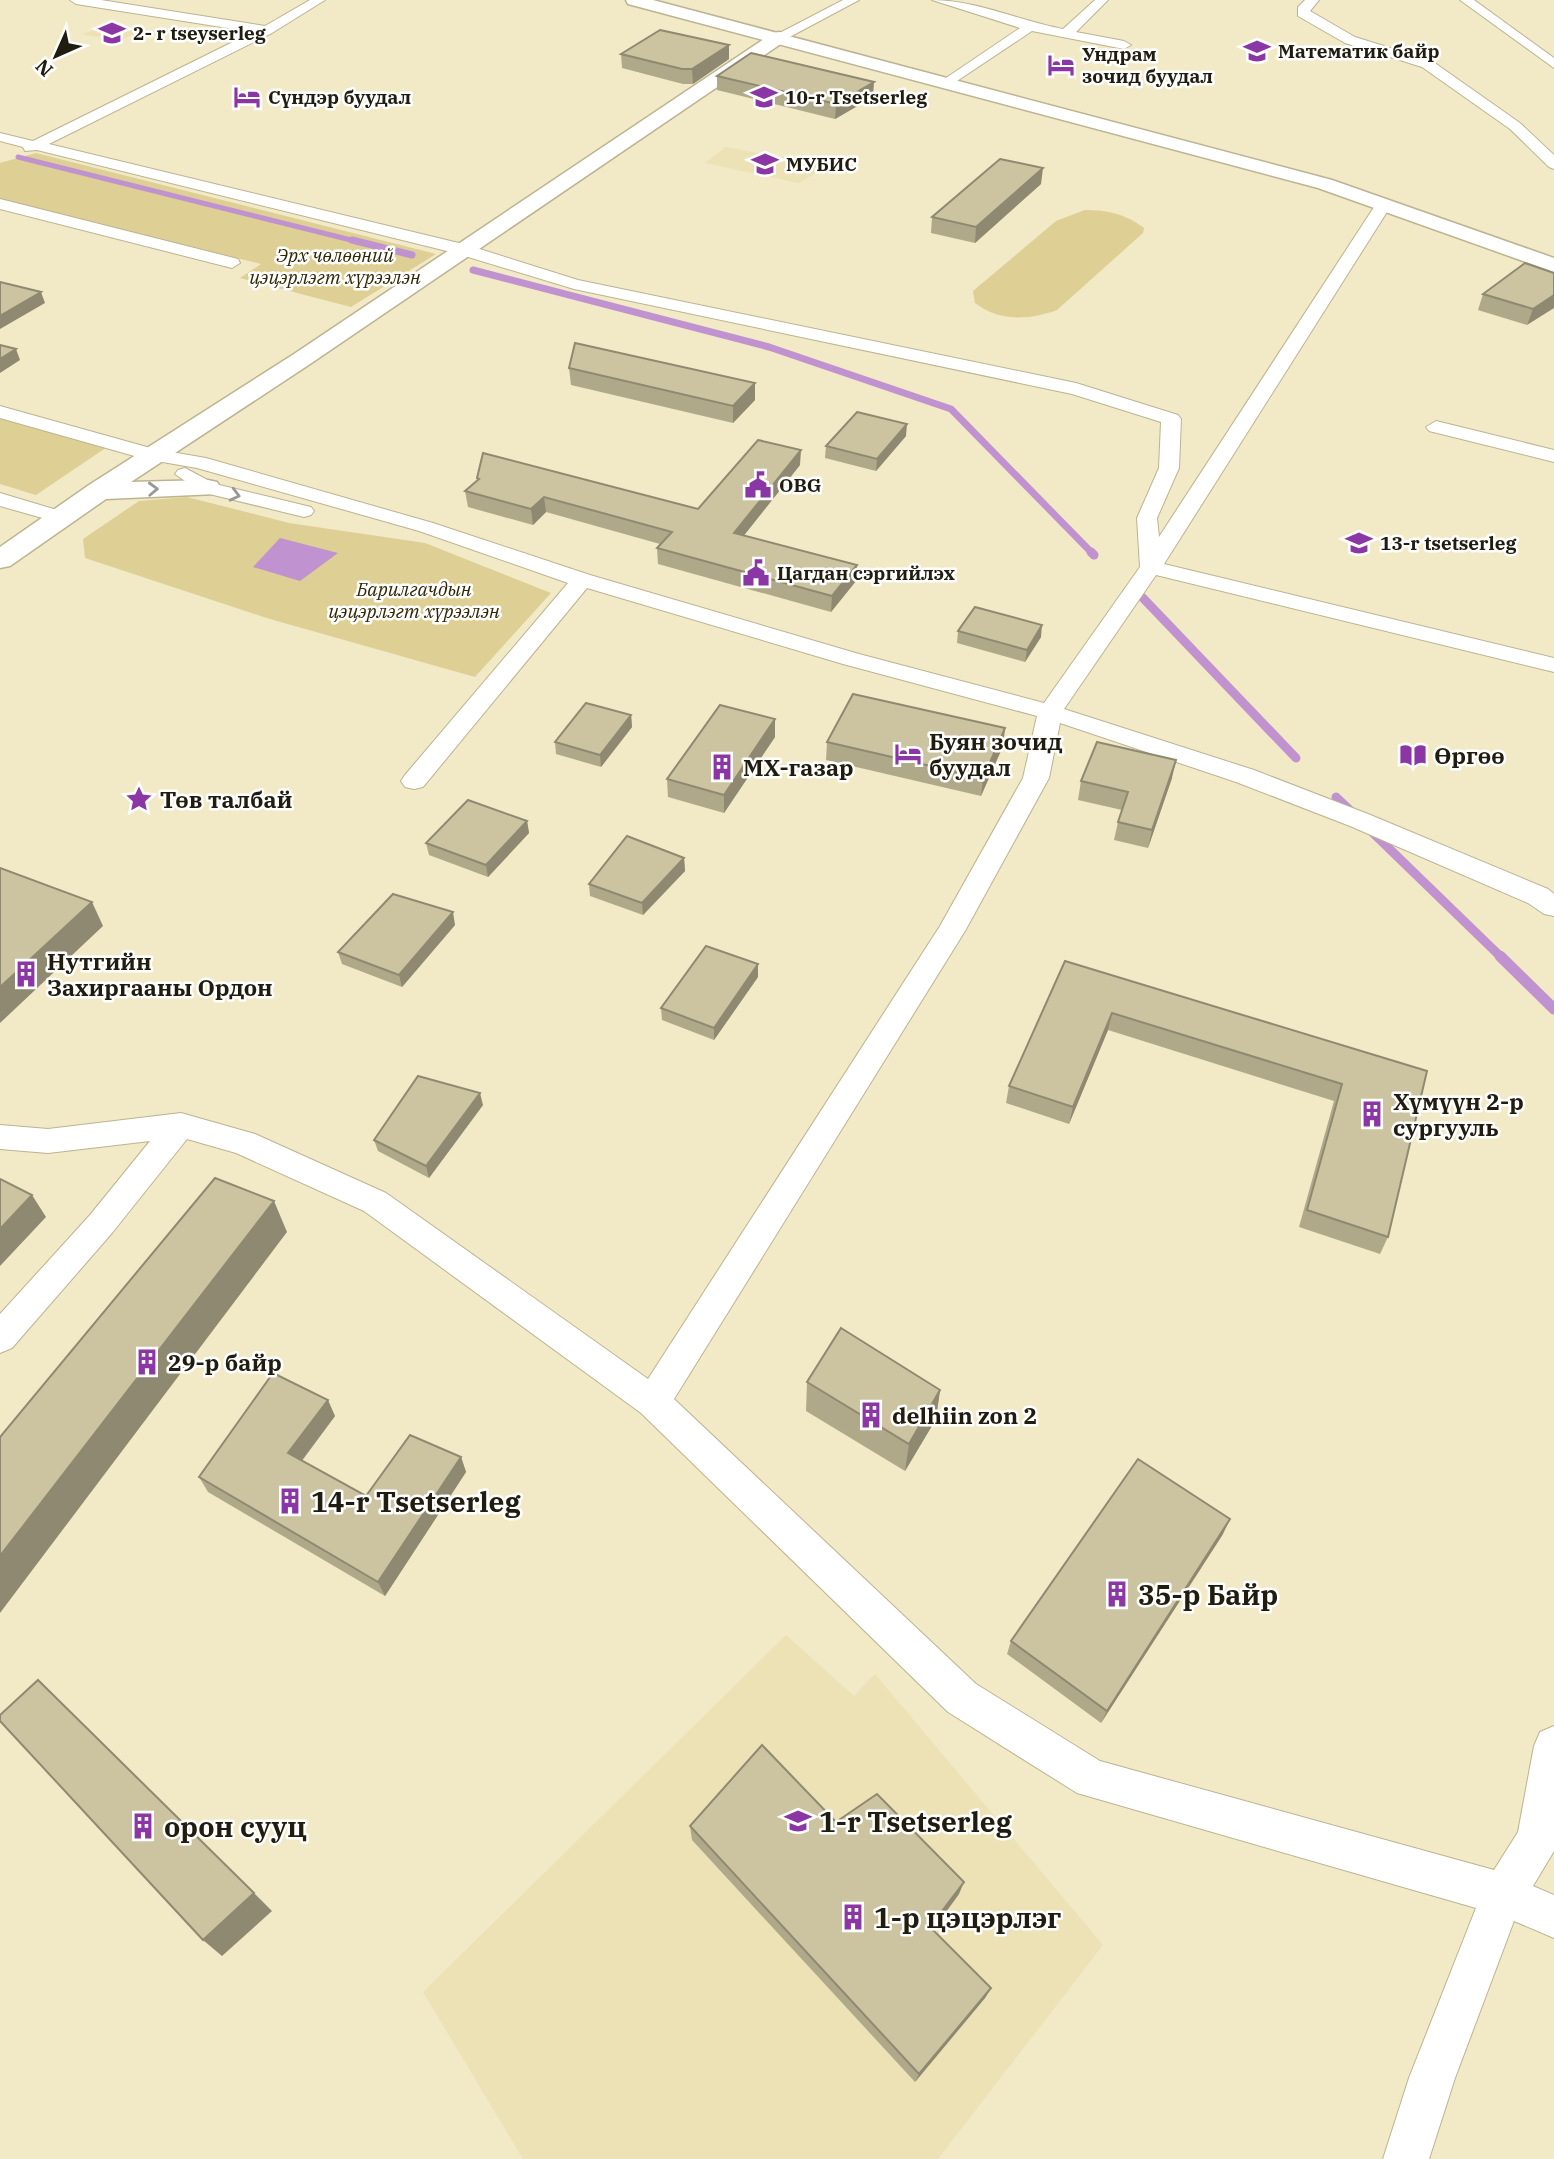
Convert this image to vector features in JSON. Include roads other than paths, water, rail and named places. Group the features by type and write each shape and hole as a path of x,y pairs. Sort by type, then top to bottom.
{"main road":[{"path":"634,0 1325,184 1554,265"},
{"path":"0,560 60,516 302,359 461,249 779,37"},
{"path":"98,491 208,488"}],"street":[{"path":"76,0 267,30"},
{"path":"0,155 33,147 267,30 319,0"},
{"path":"779,37 853,0"},
{"path":"1066,34 1102,0"},
{"path":"1313,0 1304,7 1303,13 1313,20 1350,40 1427,64 1515,126 1554,164"},
{"path":"1466,0 1554,64"},
{"path":"947,1 1030,27 1124,45"},
{"path":"948,83 1030,27"},
{"path":"0,137 461,249 574,284 895,354 1076,389 1171,419 1169,468 1147,519 1151,567"},
{"path":"0,204 232,263"},
{"path":"653,1402 951,931 1036,778 1050,712 1151,567 1384,204"},
{"path":"0,412 152,455 199,462 426,527 582,580 851,659 1050,712 1245,776 1359,820 1538,896 1554,907"},
{"path":"1437,428 1554,456"},
{"path":"152,455 208,488 292,509 426,527"},
{"path":"0,499 60,516"},
{"path":"1151,567 1554,665"},
{"path":"414,780 582,580"},
{"path":"0,1338 101,1224 181,1125"},
{"path":"0,1138 48,1141 181,1125 244,1143 375,1202 653,1402 962,1699 1091,1779 1503,1894 1554,1917"},
{"path":"1406,2159 1432,2078 1503,1894 1538,1839 1554,1746"}],"waterway":[{"path":"18,157 359,242"},
{"path":"352,240 412,255"},
{"path":"473,270 769,347 951,409 1093,554"},
{"path":"1143,598 1296,758"},
{"path":"1336,797 1354,814"},
{"path":"1370,830 1502,958"},
{"path":"1500,956 1554,1009"}],"place":[{"name":"2- r tseyserleg","path":"112,33"},
{"name":"Математик байр","path":"1257,51"},
{"name":"Ундрам зочид буудал","path":"1061,65"},
{"name":"Сүндэр буудал","path":"247,97"},
{"name":"10-r Tsetserleg","path":"764,97"},
{"name":"МУБИС","path":"765,164"},
{"name":"OBG","path":"758,485"},
{"name":"13-r tsetserleg","path":"1359,543"},
{"name":"Цагдан сэргийлэх","path":"756,573"},
{"name":"Буян зочид буудал","path":"908,754"},
{"name":"Өргөө","path":"1413,755"},
{"name":"МХ-газар","path":"722,767"},
{"name":"Төв талбай","path":"139,799"},
{"name":"Нутгийн Захиргааны Ордон","path":"26,974"},
{"name":"Хүмүүн 2-р сургууль","path":"1372,1114"},
{"name":"29-р байр","path":"147,1362"},
{"name":"delhiin zon 2","path":"871,1415"},
{"name":"14-r Tsetserleg","path":"290,1501"},
{"name":"35-р Байр","path":"1117,1594"},
{"name":"1-r Tsetserleg","path":"798,1821"},
{"name":"орон сууц","path":"143,1826"},
{"name":"1-р цэцэрлэг","path":"853,1917"}],"park label":[{"name":"Эрх чөлөөний цэцэрлэгт хүрээлэн","path":"335,266"},
{"name":"Барилгачдын цэцэрлэгт хүрээлэн","path":"414,600"}]}
